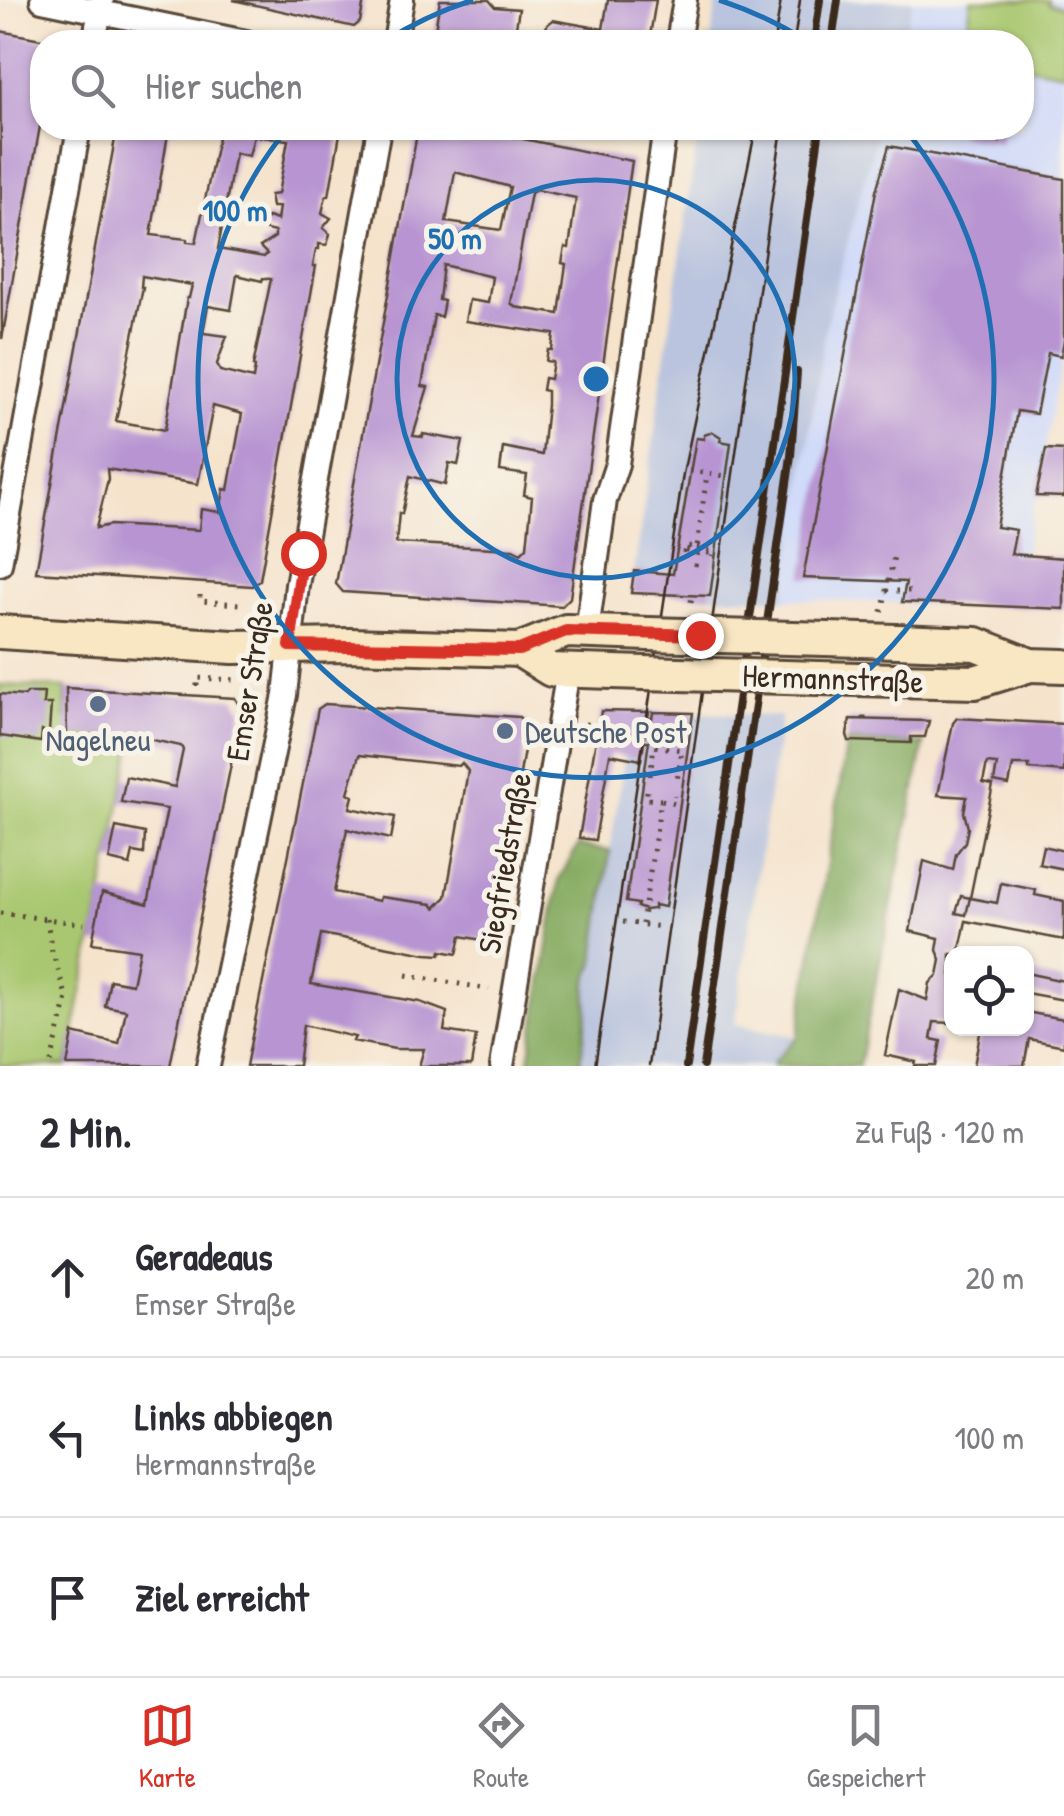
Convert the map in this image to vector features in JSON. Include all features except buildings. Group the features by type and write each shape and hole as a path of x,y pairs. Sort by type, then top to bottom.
{"main road":[{"name":"Hermannstraße","path":"0,632 233,647 519,650 566,631 649,634 889,626 976,644 1030,664 1064,666"},
{"name":"Hermannstraße","path":"519,650 551,670 892,680 975,682 1030,664"}],"street":[{"path":"42,0 101,6 198,30"},
{"path":"396,30 402,0"},
{"path":"680,30 685,0"},
{"path":"0,564 77,140"},
{"name":"Emser Straße","path":"208,1066 284,694 300,569 378,140"},
{"path":"587,631 605,500 617,464 660,140"},
{"name":"Siegfriedstraße","path":"502,1066 568,671"}],"path":[{"path":"689,471 726,476"},
{"path":"696,566 707,474"},
{"path":"684,553 684,546 714,555"},
{"path":"676,548 697,549"},
{"path":"889,626 884,601 894,556"},
{"path":"886,590 913,591"},
{"path":"200,594 200,601 238,604"},
{"path":"196,686 197,678 236,680"},
{"path":"864,709 864,719"},
{"path":"585,724 598,725"},
{"path":"650,776 654,746 682,750 678,780"},
{"path":"648,791 646,799 674,802 675,796"},
{"path":"642,924 660,800"},
{"path":"0,913 84,924"},
{"path":"48,918 52,948 67,998 50,1066"},
{"path":"623,922 662,927"},
{"path":"406,975 488,989"}],"shaded area":[{"path":"717,0 913,0 905,30 713,30"},
{"path":"913,0 1064,0 1064,349 1015,607 785,599 826,324 875,140 1034,140 1034,30 905,30"},
{"path":"697,140 875,140 826,324 785,599 631,593"},
{"path":"632,711 781,716 735,1024 862,1050 859,1066 528,1066 559,879 578,846 610,850"}],"green space":[{"path":"971,0 1049,0 1049,4 1064,7 1064,73 1034,67 1034,30 967,30"},
{"path":"0,685 66,688 68,735 134,736 67,1066 0,1066"},
{"path":"847,742 924,744 859,1066 773,1066 798,1037"},
{"path":"578,846 610,851 594,965 587,986 579,1066 528,1066 559,879"}],"tram line":[{"path":"776,30 781,0"},
{"path":"796,30 800,0"},
{"path":"595,1066 683,474 753,140"},
{"path":"649,1066 780,140"}],"railway":[{"path":"816,30 820,0"},
{"path":"834,30 838,0"},
{"path":"686,1066 818,140"},
{"path":"703,1066 791,456 797,372"}],"place":[{"name":"Nagelneu","path":"98,704"},
{"name":"Deutsche Post","path":"505,731"}],"route":[{"path":"303,553 290,646 519,650 566,631 700,635"}]}
